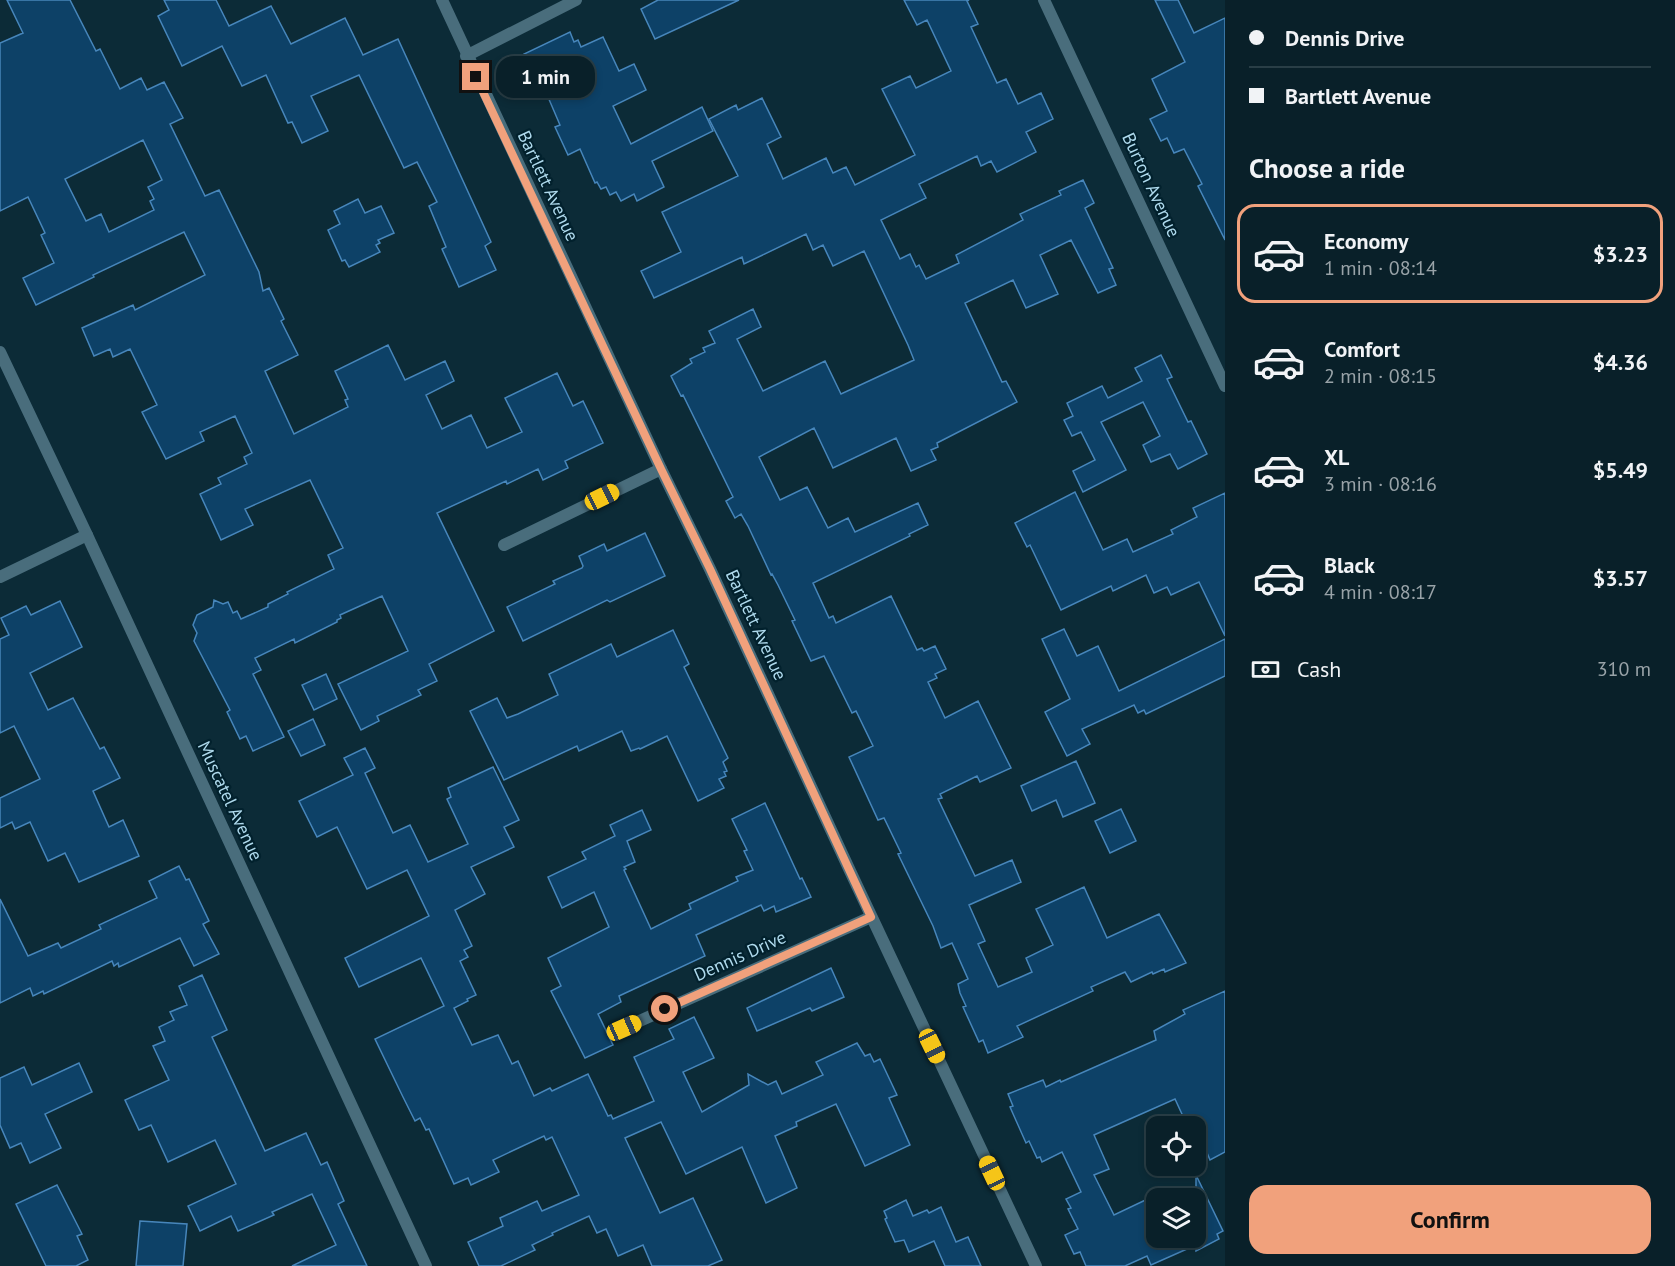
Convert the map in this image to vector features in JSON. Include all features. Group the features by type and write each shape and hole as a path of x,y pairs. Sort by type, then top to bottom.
{"street":[{"name":"Bartlett Avenue","path":"442,0 466,56 710,569 1036,1266"},
{"path":"466,56 576,0"},
{"name":"Burton Avenue","path":"1044,0 1225,386"},
{"name":"Muscatel Avenue","path":"0,352 426,1266"},
{"path":"504,545 661,469"},
{"path":"0,577 87,535"},
{"name":"Dennis Drive","path":"624,1028 871,917"}],"building":[{"path":"7,0 70,0 96,51 100,49 120,89 141,78 147,90 164,82 183,118 170,124 205,196 219,190 259,272 263,291 269,288 284,319 281,321 298,355 265,371 294,434 348,407 345,400 348,399 335,371 388,345 405,380 445,361 454,381 426,395 442,429 471,415 487,448 522,432 505,398 557,373 573,406 583,401 603,443 565,461 568,468 543,480 538,469 437,513 494,631 429,664 437,681 418,690 421,695 377,716 379,721 361,730 338,684 408,651 382,596 340,615 341,618 337,622 295,643 294,639 255,658 261,670 253,674 284,737 253,751 246,736 240,739 227,712 230,710 194,641 197,633 193,625 197,615 213,607 214,600 223,604 228,602 233,613 237,611 241,619 268,607 268,604 288,594 287,592 334,569 328,555 343,548 310,480 245,509 253,525 221,540 200,494 221,484 218,478 247,464 244,457 252,453 235,416 200,432 204,441 166,459 142,412 157,405 130,349 113,357 110,349 94,356 82,328 133,305 135,310 205,275 184,232 36,305 23,278 54,263 41,235 45,233 28,197 0,211 0,43 23,33","holes":["143,140 162,180 148,187 154,199 150,201 154,210 109,232 101,214 86,221 65,179"]},
{"path":"164,0 216,0 229,26 271,6 291,44 345,18 363,55 398,39 491,242 485,246 496,270 459,287 442,249 446,247 429,206 437,202 417,162 404,168 359,75 311,96 328,131 302,143 292,122 288,123 266,75 242,86 222,46 182,66 158,16 169,10"},
{"path":"658,0 739,0 655,39 641,9"},
{"path":"904,0 969,0 967,1 978,24 971,27 997,83 1006,79 1018,104 1041,93 1053,119 1026,132 1036,152 997,172 991,161 981,166 977,156 919,184 926,198 881,220 900,259 910,254 916,267 919,265 926,279 959,263 956,255 1023,220 1020,214 1061,195 1059,191 1083,180 1094,203 1085,208 1113,268 1109,269 1116,285 1098,293 1071,240 1040,255 1058,294 1026,308 1013,280 965,303 1002,382 1006,381 1017,402 937,443 938,447 931,450 936,460 911,471 896,438 833,468 814,428 759,457 780,500 807,487 828,528 848,518 855,532 918,503 928,525 813,583 829,618 833,616 836,623 891,596 917,650 922,648 924,651 935,646 946,669 935,674 937,678 928,682 945,718 978,701 1011,768 980,782 977,776 940,794 942,798 938,799 975,876 1012,860 1021,882 969,905 985,941 978,944 998,987 1032,972 1026,958 1053,945 1036,909 1084,887 1107,938 1159,914 1186,963 1165,972 1164,969 1153,974 1152,972 1131,982 1125,972 1091,987 1093,991 1017,1026 1023,1037 988,1053 983,1040 979,1042 963,1007 966,1006 958,984 968,979 952,943 941,948 933,926 898,854 901,853 884,818 878,820 849,757 873,746 856,711 852,713 824,656 811,661 792,621 795,620 748,526 741,514 735,518 726,501 733,497 683,395 681,396 671,376 692,363 690,359 705,352 703,348 715,343 709,331 753,309 761,327 737,339 763,391 825,361 841,394 914,360 908,345 864,251 833,266 823,245 813,250 806,234 744,264 742,257 654,298 641,271 681,252 662,212 738,176 709,119 736,105 738,110 762,98 781,137 767,144 783,179 826,158 833,173 846,167 855,185 915,155 882,89 910,76 916,88 951,71 927,20 917,25"},
{"path":"1155,0 1178,0 1194,33 1225,18 1225,240 1198,186 1202,184 1184,149 1174,153 1167,138 1161,141 1150,119 1167,111 1152,79 1185,62"},
{"path":"570,32 574,42 578,40 581,47 603,37 619,71 634,64 646,90 613,106 631,144 702,107 713,131 652,161 664,187 637,201 634,194 621,201 616,192 610,195 606,187 601,189 597,182 595,183 580,149 568,155 555,127 560,125 542,83 539,84 524,54"},
{"path":"358,199 365,213 381,206 394,233 378,240 380,243 376,245 380,252 349,267 345,260 342,261 328,230 340,224 334,211"},
{"path":"1161,355 1172,377 1167,379 1207,454 1178,469 1170,454 1151,462 1143,445 1160,436 1143,402 1101,422 1126,470 1083,492 1073,471 1095,460 1081,432 1072,436 1064,420 1073,416 1067,403 1102,386 1108,398 1142,381 1135,368"},
{"path":"1075,492 1103,550 1127,539 1133,552 1173,534 1171,530 1197,517 1193,508 1225,493 1225,636 1199,582 1171,595 1167,587 1154,593 1146,575 1113,591 1111,586 1061,610 1030,545 1027,547 1015,523"},
{"path":"645,533 665,576 610,602 607,600 523,641 507,607 555,584 553,581 582,568 579,556 604,544 607,551"},
{"path":"60,601 82,647 30,673 48,710 73,698 100,749 104,747 120,778 93,791 109,827 123,820 139,856 79,882 65,853 48,861 30,822 15,829 12,822 0,828 0,798 40,779 14,726 0,733 0,639 9,635 1,618 26,606 31,615"},
{"path":"1064,629 1077,656 1098,646 1119,691 1225,639 1225,676 1146,714 1144,710 1138,713 1134,705 1082,729 1090,744 1067,756 1045,712 1070,699 1042,639"},
{"path":"673,630 689,664 684,667 728,758 723,762 727,771 724,772 726,776 719,779 724,788 698,801 667,736 631,751 622,731 579,751 577,746 504,780 470,711 497,698 507,718 518,714 558,695 549,674 611,644 617,657"},
{"path":"326,674 337,699 314,710 302,685"},
{"path":"313,719 325,745 301,756 288,731"},
{"path":"365,748 375,768 365,773 393,833 410,825 428,862 468,844 447,799 451,797 448,788 493,767 519,820 504,827 514,847 471,867 485,894 455,910 472,946 464,950 468,957 460,961 476,995 454,1008 472,1045 498,1035 512,1064 518,1061 534,1096 550,1088 552,1091 588,1074 608,1116 611,1115 613,1119 654,1101 634,1057 674,1039 669,1029 694,1017 714,1058 683,1072 702,1112 749,1085 748,1074 768,1085 776,1081 782,1094 823,1075 816,1062 857,1043 865,1056 870,1054 874,1062 880,1059 897,1095 889,1098 910,1145 865,1166 836,1104 796,1122 797,1126 775,1136 797,1188 766,1203 742,1147 686,1174 661,1122 625,1138 660,1213 693,1198 722,1260 708,1266 652,1266 643,1245 618,1256 606,1229 597,1233 589,1216 552,1233 553,1235 532,1245 535,1250 501,1266 479,1266 468,1242 503,1226 500,1218 537,1201 542,1211 579,1195 552,1137 546,1140 544,1136 493,1160 499,1172 471,1185 468,1178 454,1184 429,1129 426,1130 420,1118 415,1121 375,1039 444,1006 421,958 359,987 345,958 429,916 407,870 367,889 337,827 317,837 299,801 353,775 344,758"},
{"path":"1076,761 1095,803 1063,817 1056,800 1032,811 1021,786"},
{"path":"765,803 800,879 802,878 811,897 776,912 774,906 764,911 761,905 696,935 705,956 619,996 621,1002 598,1014 613,1045 585,1058 551,991 561,986 548,958 609,927 594,892 562,908 548,877 586,859 582,852 615,836 610,825 642,810 651,830 627,841 635,862 624,867 626,869 624,870 651,929 691,909 689,904 738,881 736,877 753,870 744,851 747,850 732,819"},
{"path":"1121,809 1136,841 1110,853 1095,821"},
{"path":"179,866 186,880 189,879 209,921 203,924 219,954 194,966 180,938 119,967 118,963 114,966 112,961 44,994 43,991 33,996 30,988 0,1003 0,899 28,956 58,943 61,948 101,929 99,925 157,898 149,881"},
{"path":"831,968 844,997 812,1011 810,1008 757,1031 747,1008"},
{"path":"202,975 227,1030 212,1037 265,1151 306,1133 321,1165 327,1162 344,1201 338,1204 367,1266 292,1266 336,1245 312,1194 238,1231 231,1216 200,1231 188,1206 236,1184 215,1140 168,1162 151,1125 139,1130 125,1100 169,1080 153,1046 165,1041 159,1027 174,1020 170,1012 187,1005 179,986"},
{"path":"1225,991 1225,1152 1210,1160 1206,1150 1206,1116 1183,1116 1175,1099 1094,1135 1109,1169 1094,1175 1114,1215 1146,1200 1146,1248 1189,1248 1151,1265 1147,1256 1125,1266 1086,1266 1080,1252 1074,1254 1065,1235 1078,1229 1068,1209 1071,1208 1066,1199 1081,1192 1062,1152 1042,1162 1040,1157 1037,1158 1029,1141 1026,1143 1010,1107 1013,1106 1008,1094 1043,1080 1046,1087 1060,1080 1061,1082 1156,1040 1154,1031 1185,1014 1183,1010"},
{"path":"79,1063 92,1092 45,1114 61,1148 30,1163 21,1143 10,1148 0,1125 0,1078 24,1067 32,1085"},
{"path":"1196,1176 1202,1188 1196,1188"},
{"path":"57,1185 82,1234 77,1236 88,1260 76,1266 46,1266 16,1204"},
{"path":"1206,1196 1223,1231 1217,1234 1219,1239 1206,1246"},
{"path":"906,1200 913,1216 927,1210 929,1213 941,1207 956,1242 968,1237 981,1266 945,1266 934,1241 909,1252 904,1240 895,1242 884,1211"},
{"path":"140,1221 187,1224 183,1266 136,1266"}],"route":[{"path":"476,77 710,569 871,917 665,1009"}]}
